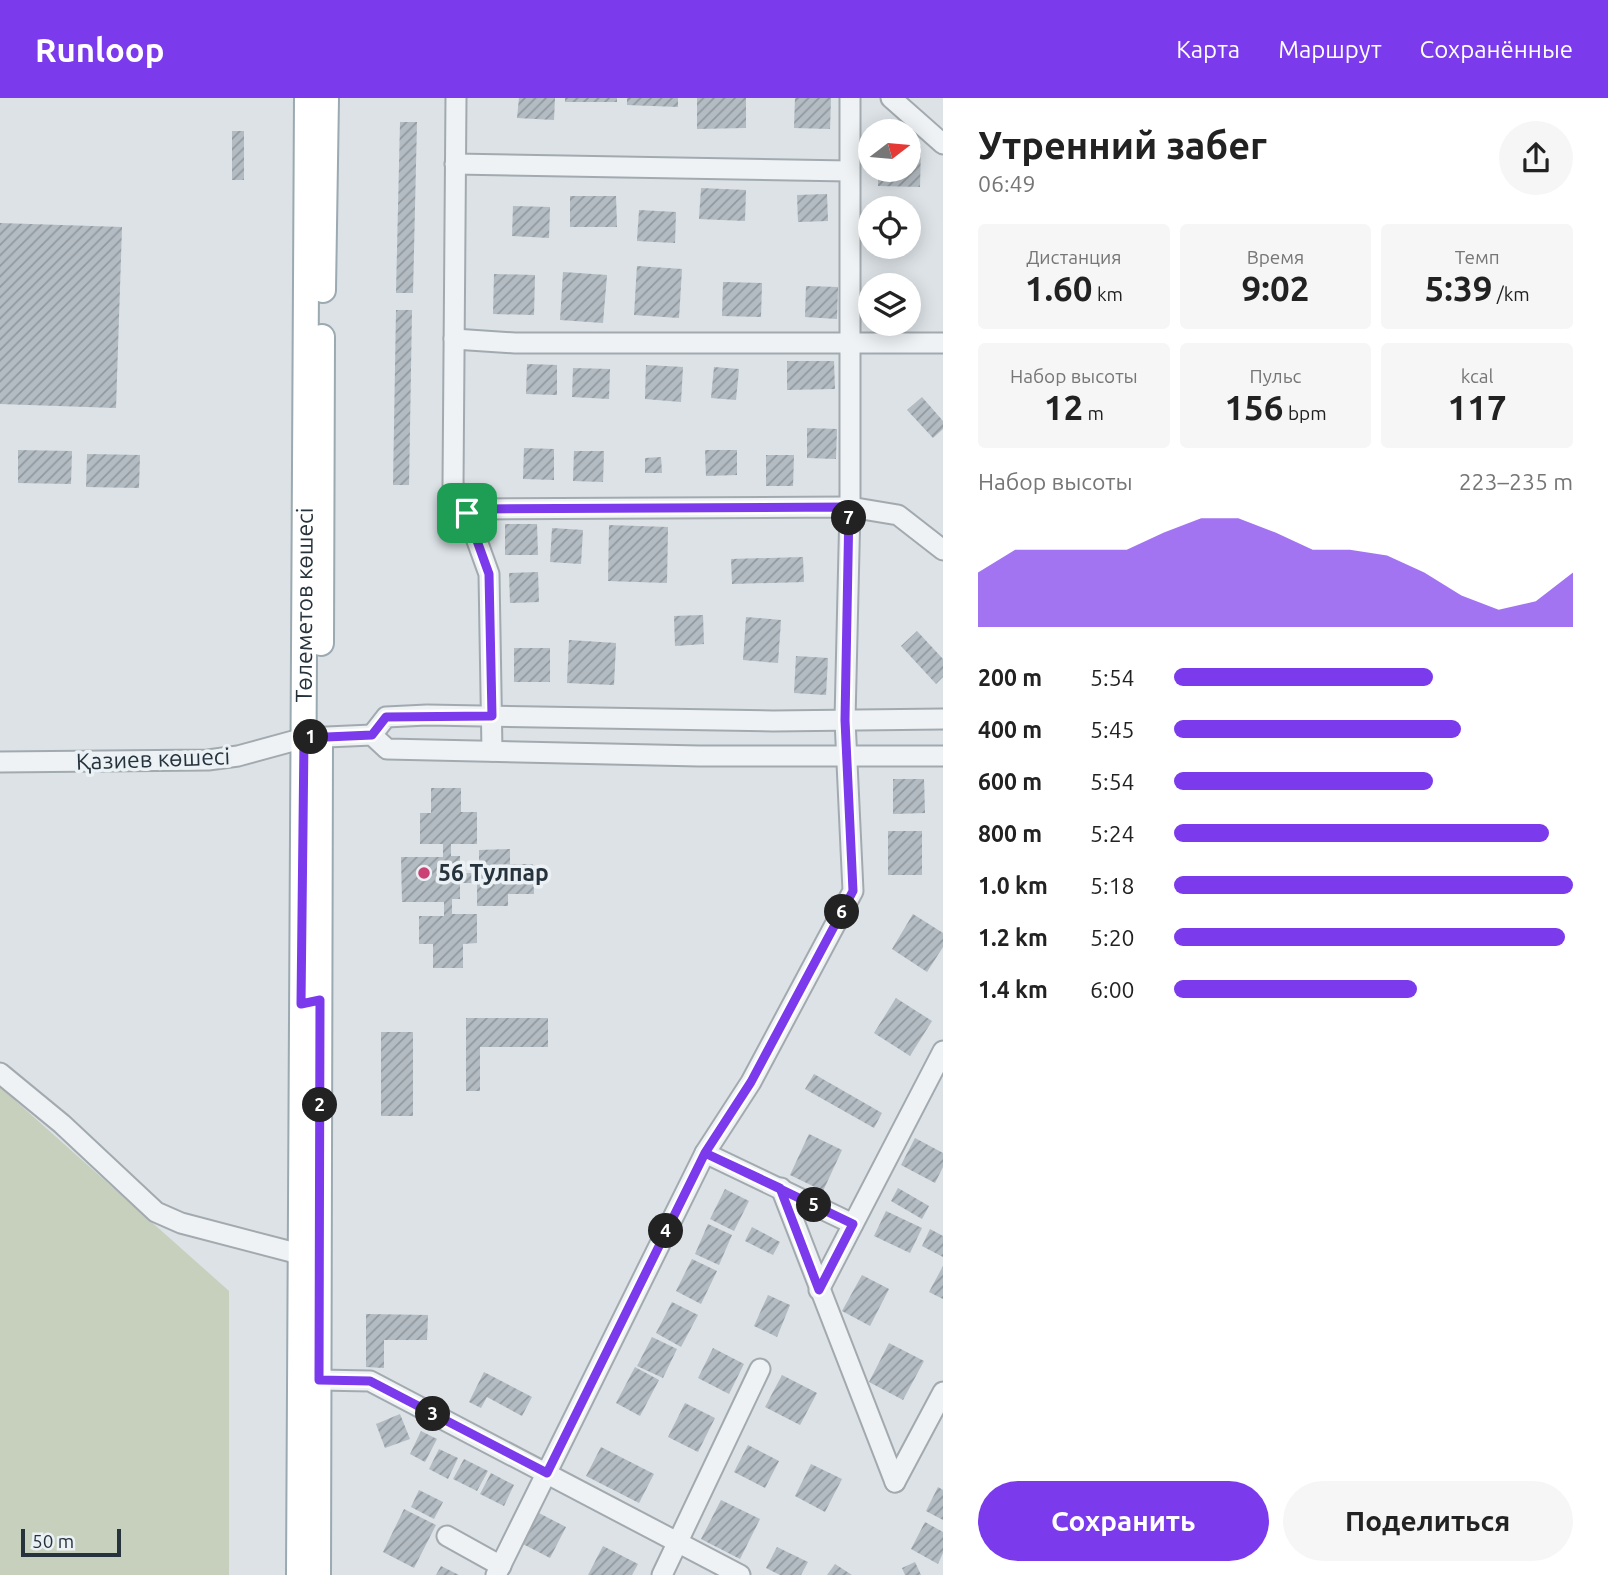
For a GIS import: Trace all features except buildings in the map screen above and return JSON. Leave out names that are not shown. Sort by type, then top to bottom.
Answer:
[{"type":"main road","name":"Төлеметов көшесі","points":[[307,98],[303,429],[312,737]]},
{"type":"main road","name":"Төлеметов көшесі","points":[[318,1575],[319,1380],[310,1002],[312,737],[326,98]]},
{"type":"main road","name":"Төлеметов көшесі","points":[[299,1575],[300,1258],[310,1002]]},
{"type":"street","points":[[456,98],[453,485],[467,513],[489,574],[492,751]]},
{"type":"street","points":[[447,1536],[499,1570],[705,1153],[751,1082],[853,891],[845,720],[849,507],[850,98]]},
{"type":"street","points":[[891,98],[943,144]]},
{"type":"street","points":[[456,164],[849,171]]},
{"type":"street","points":[[454,339],[515,342],[849,341],[943,344]]},
{"type":"street","points":[[467,513],[482,509],[849,507],[898,515],[943,550]]},
{"type":"street","points":[[943,719],[386,717],[372,735],[387,749],[847,757],[943,756]]},
{"type":"street","name":"Қазиев көшесі","points":[[0,762],[208,760],[238,756],[312,737],[372,735]]},
{"type":"street","points":[[819,1290],[943,1051]]},
{"type":"street","points":[[0,1073],[62,1124],[156,1212],[181,1223],[292,1252],[300,1258]]},
{"type":"street","points":[[705,1153],[853,1224]]},
{"type":"street","points":[[780,1188],[895,1482],[943,1392]]},
{"type":"street","points":[[662,1575],[760,1369]]},
{"type":"street","points":[[319,1380],[370,1381],[740,1575]]},
{"type":"green space","points":[[0,1087],[229,1291],[229,1575],[0,1575]]},
{"type":"place","name":"56 Тулпар","points":[[424,873]]},
{"type":"route","points":[[467,513],[482,509],[849,507],[845,720],[853,891],[751,1082],[705,1153],[780,1188],[853,1224],[819,1290],[780,1188],[705,1153],[547,1473],[370,1381],[319,1380],[320,1000],[301,1004],[304,738],[372,735],[386,717],[492,716],[489,574],[467,513]]}]
